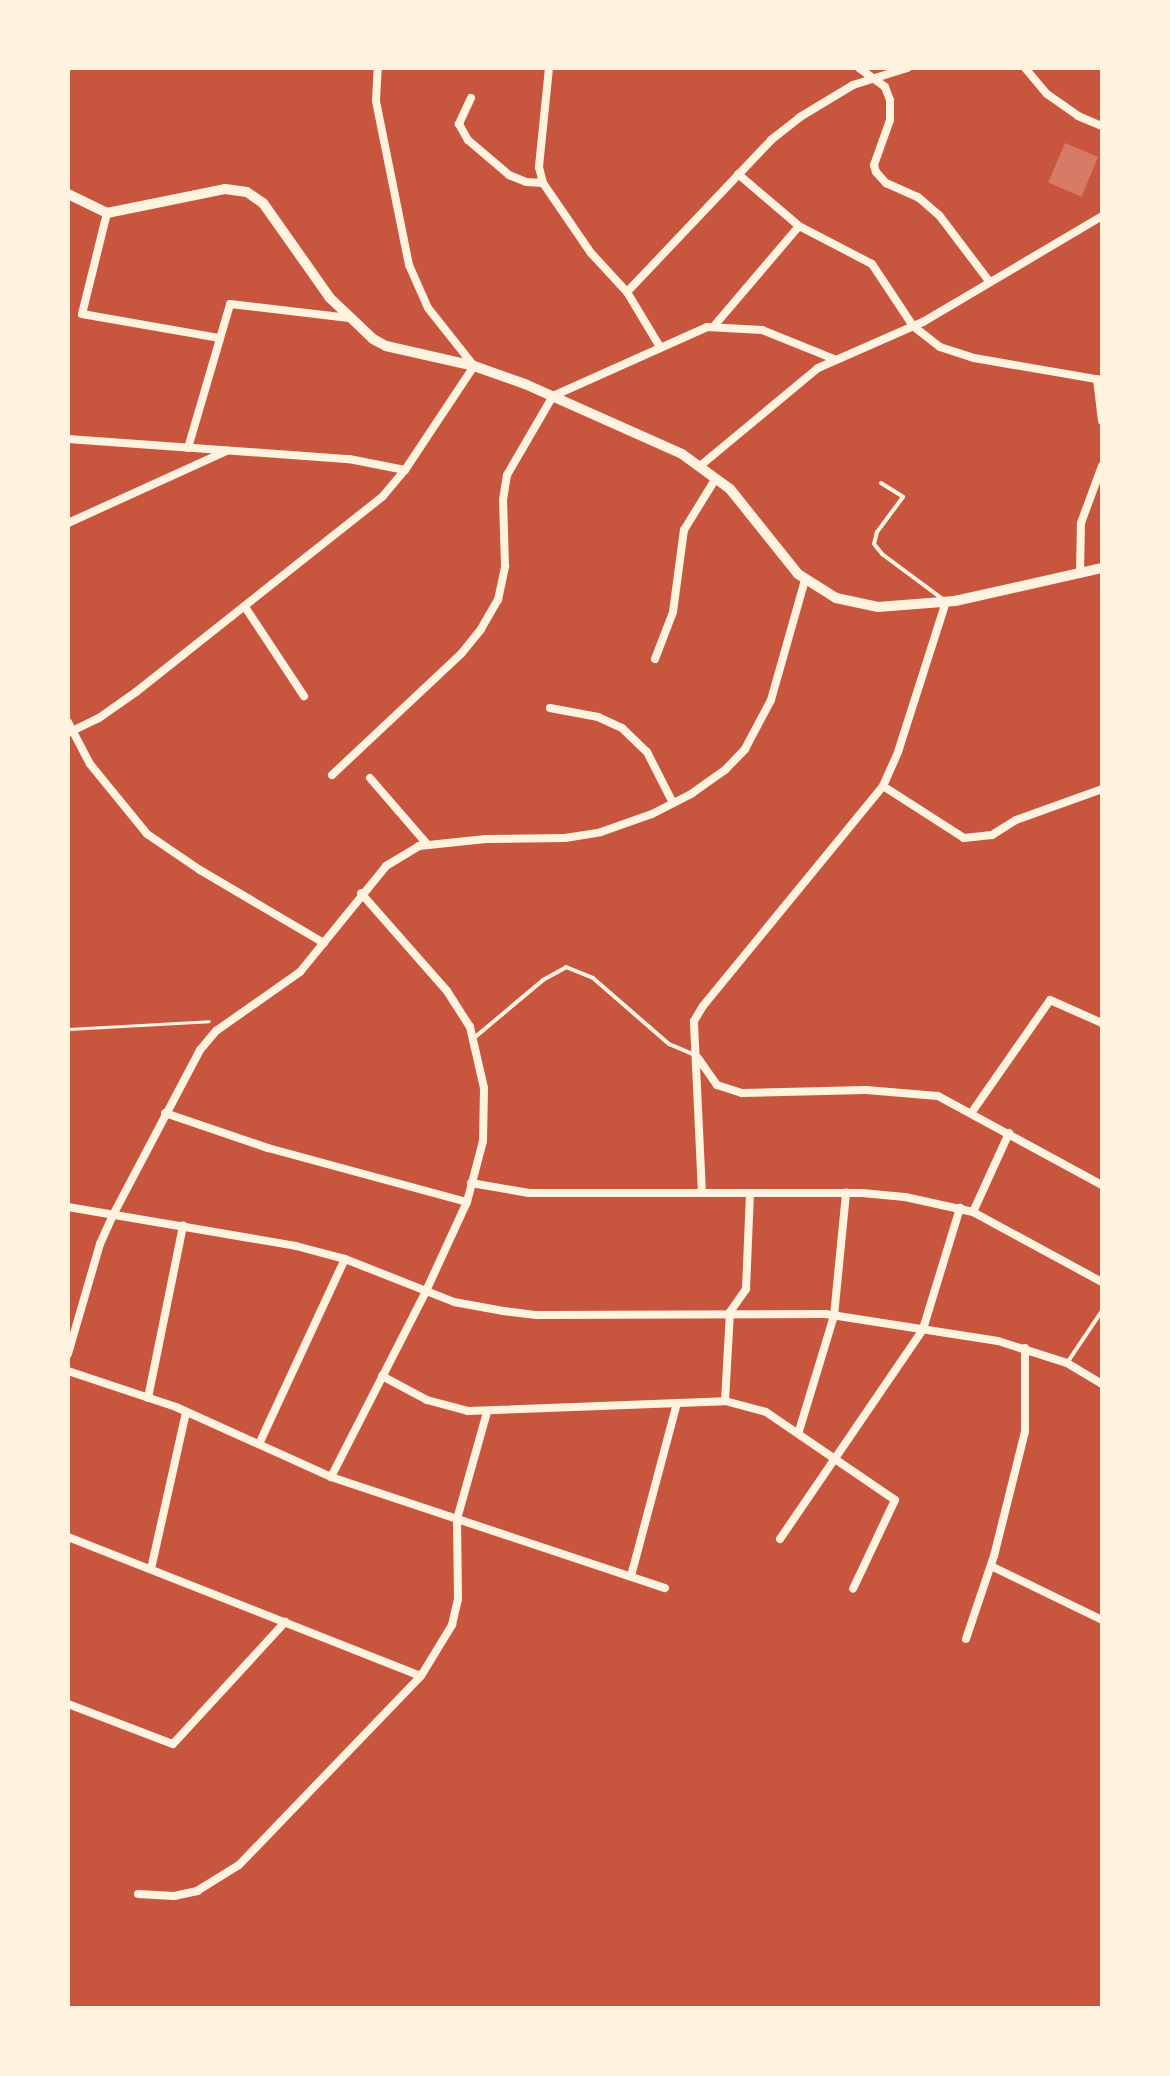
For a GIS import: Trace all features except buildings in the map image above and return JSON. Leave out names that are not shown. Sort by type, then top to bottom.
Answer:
[{"type":"street","points":[[378,68],[376,101],[409,265],[428,308],[474,366]]},
{"type":"street","points":[[549,68],[539,167],[543,183],[591,253],[627,292],[660,347]]},
{"type":"street","points":[[859,68],[885,87],[890,100],[890,120],[874,165],[876,172],[886,183],[918,197],[939,215],[989,281]]},
{"type":"street","points":[[627,292],[738,174],[800,117],[853,85],[907,68]]},
{"type":"street","points":[[1025,68],[1047,94],[1102,126]]},
{"type":"street","points":[[471,98],[459,124],[468,140],[509,175],[526,182],[543,183]]},
{"type":"street","points":[[738,174],[799,226],[872,264],[913,326],[940,347],[974,358],[1100,379],[1102,421]]},
{"type":"street","points":[[68,194],[107,213],[225,189],[247,192],[263,203],[311,276],[349,318],[386,346],[474,366],[553,396],[682,454],[716,478],[744,505],[783,560],[805,580],[827,593],[859,605],[878,607],[946,602],[1002,593],[1102,568]]},
{"type":"street","points":[[107,213],[82,314],[220,338]]},
{"type":"street","points":[[700,466],[798,382],[834,359],[913,326],[1102,216]]},
{"type":"street","points":[[714,326],[799,226]]},
{"type":"street","points":[[188,448],[230,304],[349,318]]},
{"type":"street","points":[[332,775],[461,654],[498,600],[505,566],[503,500],[507,475],[553,396],[714,326],[762,330],[834,359]]},
{"type":"street","points":[[70,732],[136,692],[245,607],[283,573],[355,521],[405,470],[474,366]]},
{"type":"street","points":[[68,439],[349,459],[405,470]]},
{"type":"street","points":[[68,523],[228,451]]},
{"type":"street","points":[[1080,573],[1081,523],[1102,466]]},
{"type":"street","points":[[655,659],[673,612],[684,530],[716,478]]},
{"type":"street","points":[[68,1354],[100,1244],[200,1050],[229,1020],[300,972],[361,893],[386,866],[419,846],[486,839],[565,838],[601,832],[673,803],[725,770],[745,749],[771,700],[805,580]]},
{"type":"street","points":[[702,1193],[694,1021],[883,786],[898,752],[946,602]]},
{"type":"street","points":[[245,607],[304,696]]},
{"type":"street","points":[[550,708],[598,717],[622,728],[647,752],[673,803]]},
{"type":"street","points":[[68,722],[70,732],[90,764],[147,834],[200,870],[324,943]]},
{"type":"street","points":[[370,778],[427,844]]},
{"type":"street","points":[[883,786],[964,838],[992,835],[1027,815],[1102,789]]},
{"type":"street","points":[[331,1477],[426,1291],[467,1202],[483,1141],[480,1064],[473,1038],[447,991],[361,893]]},
{"type":"street","points":[[972,1112],[1050,1000],[1102,1023]]},
{"type":"street","points":[[697,1056],[717,1085],[742,1093],[907,1091],[938,1096],[1102,1185]]},
{"type":"street","points":[[165,1113],[268,1148],[467,1202]]},
{"type":"street","points":[[973,1212],[1009,1133]]},
{"type":"street","points":[[471,1183],[529,1193],[846,1193],[905,1197],[973,1212],[1102,1282]]},
{"type":"street","points":[[725,1401],[730,1312],[746,1289],[750,1193]]},
{"type":"street","points":[[799,1431],[834,1316],[846,1193]]},
{"type":"street","points":[[68,1207],[296,1246],[345,1259],[454,1302],[537,1315],[730,1312],[834,1316],[1025,1348],[1067,1363],[1102,1384]]},
{"type":"street","points":[[780,1539],[923,1329],[960,1208]]},
{"type":"street","points":[[148,1398],[183,1226]]},
{"type":"street","points":[[259,1444],[345,1259]]},
{"type":"street","points":[[966,1639],[991,1566],[1025,1432],[1025,1348]]},
{"type":"street","points":[[68,1371],[186,1412],[331,1477],[665,1588]]},
{"type":"street","points":[[382,1376],[427,1400],[468,1411],[725,1401],[766,1412],[836,1456],[895,1500],[853,1589]]},
{"type":"street","points":[[631,1576],[677,1403]]},
{"type":"street","points":[[151,1569],[186,1412]]},
{"type":"street","points":[[138,1894],[174,1896],[197,1891],[239,1865],[421,1676],[452,1625],[458,1599],[457,1519],[487,1412]]},
{"type":"street","points":[[68,1537],[421,1676]]},
{"type":"street","points":[[991,1566],[1102,1620]]},
{"type":"street","points":[[68,1704],[173,1744],[285,1622]]},
{"type":"lane","points":[[881,483],[903,497],[877,532],[874,544],[882,554],[946,602]]},
{"type":"lane","points":[[473,1038],[543,980],[566,967],[577,968],[593,978],[669,1044],[697,1056]]},
{"type":"lane","points":[[1067,1363],[1102,1311]]},
{"type":"path","points":[[68,1029],[229,1020]]}]
